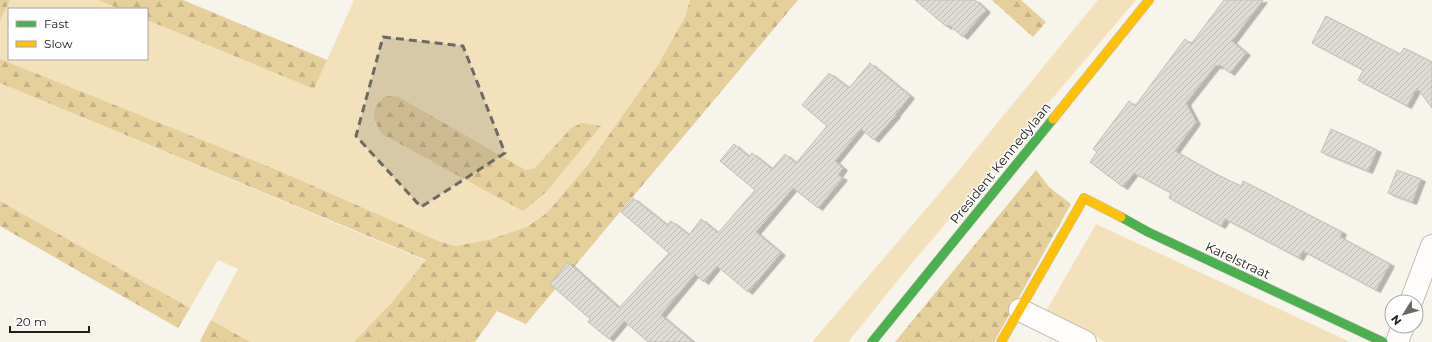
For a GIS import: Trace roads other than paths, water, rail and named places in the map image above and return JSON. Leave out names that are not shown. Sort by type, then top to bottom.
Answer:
[{"type":"street","name":"President Kennedylaan","points":[[872,342],[1149,0]]},
{"type":"street","name":"Karelstraat","points":[[1020,310],[1084,198],[1148,232],[1383,342]]},
{"type":"street","points":[[1414,294],[1432,246]]},
{"type":"street","points":[[1001,342],[1020,310],[1085,342]]}]
